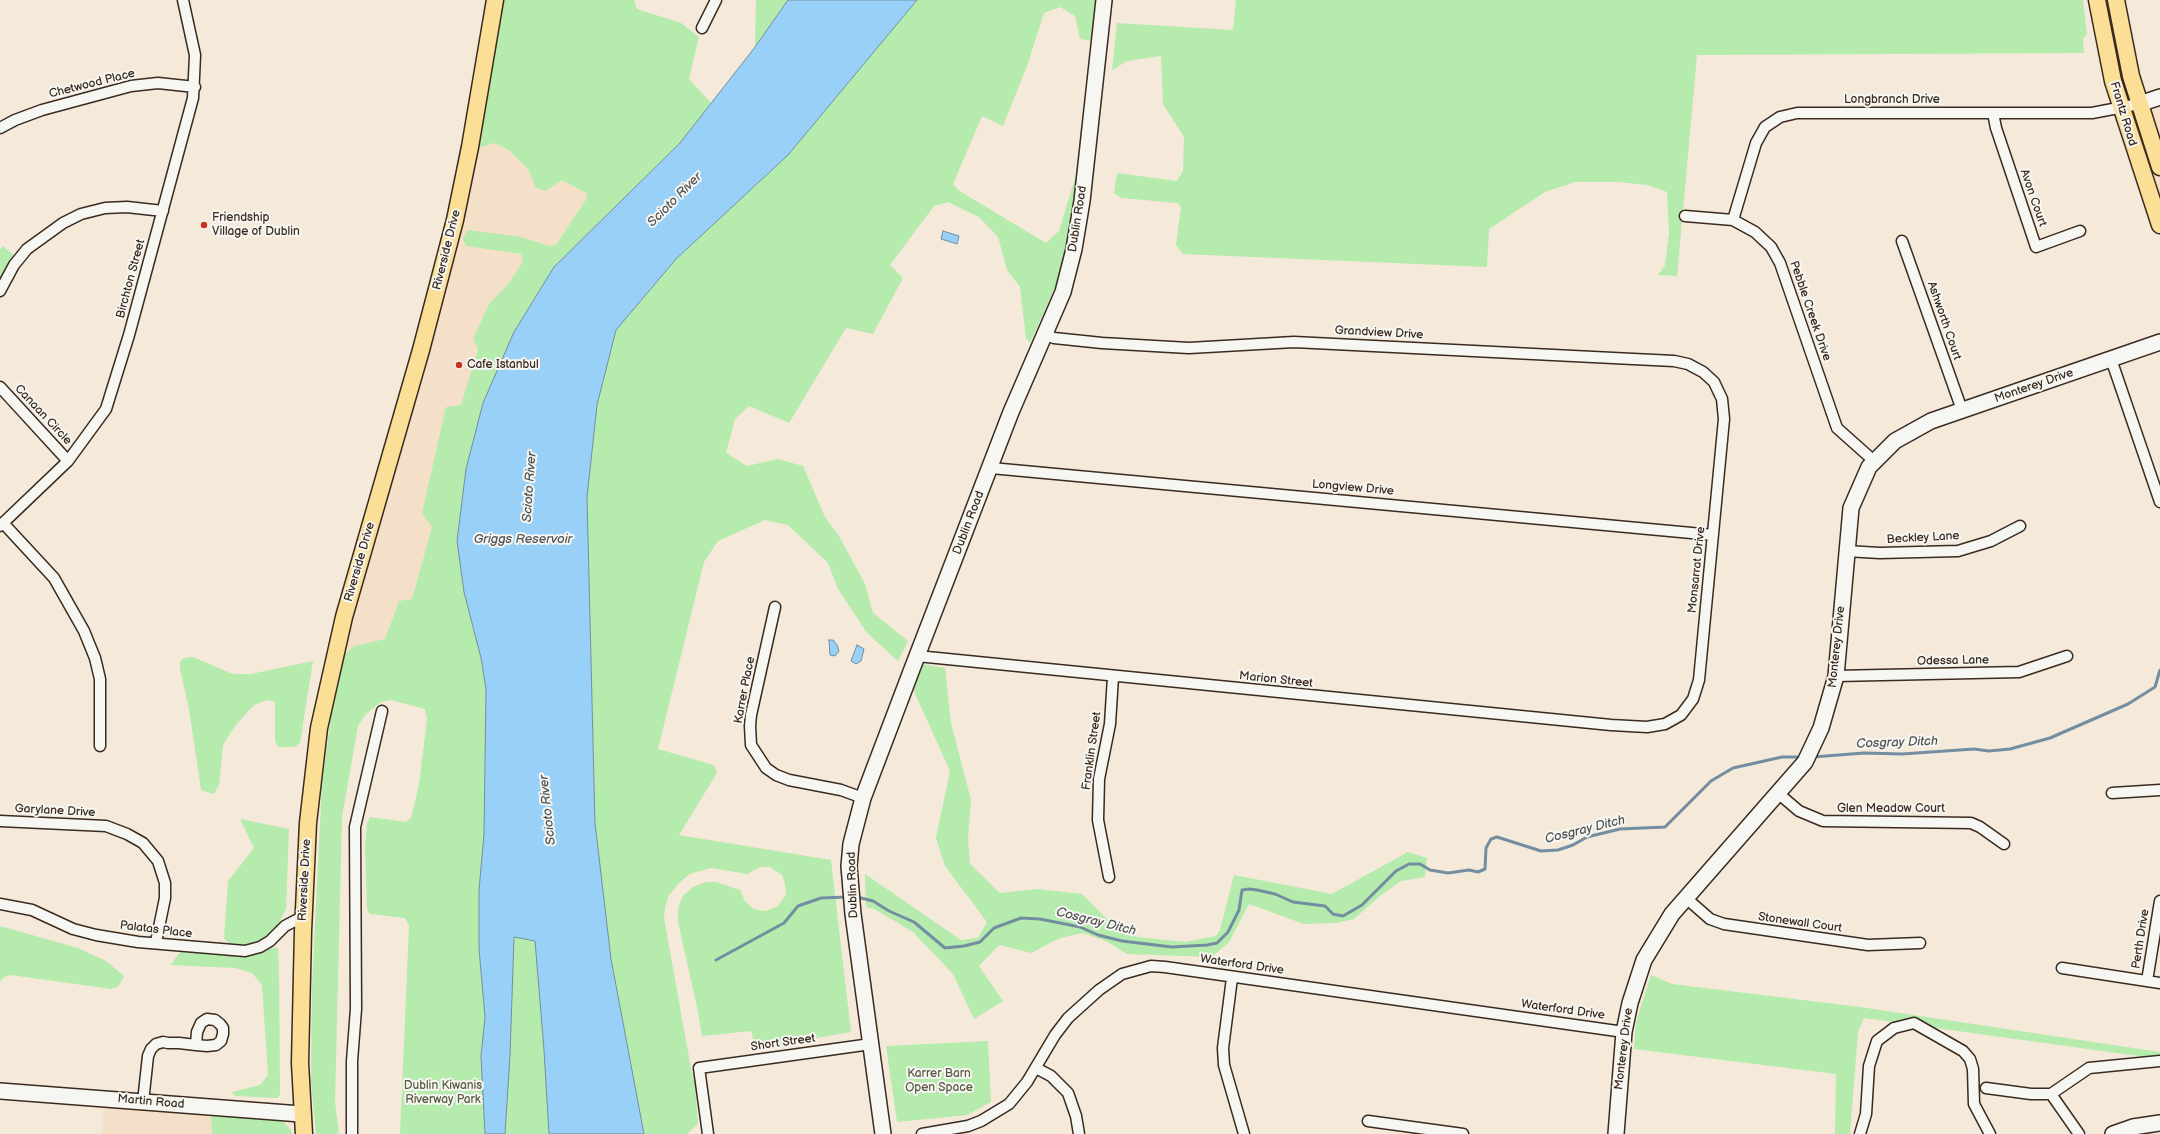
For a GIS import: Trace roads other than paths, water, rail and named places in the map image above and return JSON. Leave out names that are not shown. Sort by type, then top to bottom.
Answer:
[{"type":"main road","name":"Riverside Drive","points":[[304,1134],[300,1063],[304,916],[311,794],[325,698],[344,617],[421,350],[455,220],[470,147],[495,0]]},
{"type":"main road","name":"Frantz Road","points":[[2097,0],[2113,81],[2160,225]]},
{"type":"main road","name":"Frantz Road","points":[[2116,0],[2131,76],[2160,167]]},
{"type":"main road","points":[[2101,21],[2111,43],[2122,80],[2129,95],[2139,104]]},
{"type":"main road","points":[[2121,109],[2160,172]]},
{"type":"street","name":"Birchton Street","points":[[1,525],[68,460],[106,410],[130,335],[191,110],[195,87],[195,55],[183,0]]},
{"type":"street","points":[[702,28],[716,0]]},
{"type":"street","name":"Dublin Road","points":[[884,1134],[852,906],[850,881],[851,844],[863,798],[917,656],[991,468],[1011,412],[1046,335],[1063,292],[1074,248],[1082,201],[1104,0]]},
{"type":"street","name":"Chetwood Place","points":[[0,128],[15,120],[42,110],[131,86],[158,83],[195,87]]},
{"type":"street","points":[[2139,104],[2160,97]]},
{"type":"street","name":"Longbranch Drive","points":[[1733,220],[1756,142],[1765,127],[1780,117],[1797,113],[2092,113],[2121,109],[2139,104]]},
{"type":"street","name":"Avon Court","points":[[1993,113],[1996,128],[2036,247],[2080,231]]},
{"type":"street","points":[[0,291],[14,265],[27,249],[63,223],[81,214],[105,208],[127,207],[163,212]]},
{"type":"street","name":"Pebble Creek Drive","points":[[1684,216],[1733,220],[1755,232],[1771,247],[1780,263],[1837,428],[1874,461]]},
{"type":"street","name":"Ashworth Court","points":[[1902,241],[1962,410]]},
{"type":"street","name":"Grandview Drive","points":[[1046,335],[1054,338],[1102,343],[1189,348],[1294,342],[1674,361],[1694,367],[1708,376]]},
{"type":"street","name":"Monterey Drive","points":[[1616,1134],[1624,1032],[1632,995],[1644,960],[1662,928],[1686,898],[1779,794],[1809,756],[1828,709],[1836,676],[1846,551],[1852,508],[1862,481],[1874,461],[1895,441],[1909,431],[1962,410],[2160,342]]},
{"type":"street","points":[[2111,359],[2160,502]]},
{"type":"street","name":"Monsarrat Drive","points":[[1633,726],[1665,724],[1681,715],[1693,699],[1699,680],[1724,419],[1722,400],[1714,382],[1708,376]]},
{"type":"street","name":"Canaan Circle","points":[[0,387],[68,460]]},
{"type":"street","name":"Longview Drive","points":[[991,468],[1713,535]]},
{"type":"street","points":[[1,525],[54,578],[84,631],[95,658],[100,678],[100,746]]},
{"type":"street","name":"Beckley Lane","points":[[1846,551],[1880,553],[1958,551],[1991,541],[2020,526]]},
{"type":"street","name":"Karrer Place","points":[[775,607],[750,726],[751,745],[766,768],[776,775],[789,780],[841,790],[863,798]]},
{"type":"street","name":"Marion Street","points":[[917,656],[1113,677],[1633,726]]},
{"type":"street","name":"Odessa Lane","points":[[1836,676],[2019,672],[2067,656]]},
{"type":"street","name":"Franklin Street","points":[[1109,877],[1098,820],[1099,779],[1110,724],[1113,677]]},
{"type":"street","points":[[352,1134],[352,1061],[356,1009],[355,827],[382,711]]},
{"type":"street","points":[[2112,793],[2160,790]]},
{"type":"street","name":"Glen Meadow Court","points":[[1779,794],[1799,810],[1824,821],[1971,823],[1980,827],[2004,844]]},
{"type":"street","name":"Garylane Drive","points":[[0,821],[106,826],[127,834],[143,843],[158,861],[166,883],[165,898],[156,942]]},
{"type":"street","name":"Stonewall Court","points":[[1686,898],[1710,919],[1724,924],[1868,945],[1920,943]]},
{"type":"street","name":"Perth Drive","points":[[2147,981],[2160,901]]},
{"type":"street","name":"Palatas Place","points":[[0,904],[32,910],[73,929],[96,935],[245,951],[260,947],[270,941],[285,926],[304,916]]},
{"type":"street","name":"Waterford Drive","points":[[922,1134],[968,1126],[997,1113],[1009,1104],[1020,1092],[1055,1035],[1068,1018],[1099,990],[1122,974],[1151,966],[1624,1032]]},
{"type":"street","points":[[2062,968],[2160,983]]},
{"type":"street","points":[[1232,978],[1223,1048],[1224,1065],[1244,1134]]},
{"type":"street","points":[[1860,1134],[1866,1114],[1869,1066],[1877,1041],[1894,1028],[1914,1023],[1963,1051],[1970,1059],[1973,1069],[1974,1104],[1990,1134]]},
{"type":"street","points":[[143,1102],[150,1049],[156,1044],[163,1042],[196,1045]]},
{"type":"street","name":"Short Street","points":[[708,1134],[699,1068],[871,1044]]},
{"type":"street","points":[[1986,1088],[2031,1094],[2051,1094],[2089,1068],[2160,1061]]},
{"type":"street","points":[[1036,1068],[1051,1076],[1068,1093],[1076,1116],[1079,1134]]},
{"type":"street","name":"Martin Road","points":[[0,1091],[302,1114]]},
{"type":"street","points":[[2051,1094],[2079,1134]]},
{"type":"street","points":[[1368,1121],[1463,1134]]},
{"type":"street","points":[[2113,1134],[2133,1127],[2160,1123]]},
{"type":"water","name":"Griggs Reservoir","points":[[788,0],[917,0],[788,155],[676,259],[616,330],[597,405],[587,497],[595,823],[611,959],[644,1134],[549,1134],[535,941],[514,937],[510,1056],[505,1134],[485,1134],[481,1056],[485,1017],[479,949],[479,890],[484,834],[486,689],[481,658],[464,592],[457,541],[466,469],[483,403],[514,332],[554,267],[680,143],[755,47]]},
{"type":"water","points":[[943,231],[959,236],[957,244],[941,239]]},
{"type":"water","points":[[829,640],[833,640],[837,645],[839,651],[835,656],[830,655]]},
{"type":"water","points":[[857,645],[864,649],[861,661],[856,664],[851,661]]},
{"type":"waterway","name":"Cosgray Ditch","points":[[1813,757],[1864,753],[1902,754],[1974,749],[1989,751],[2010,749],[2050,738],[2128,704],[2155,687],[2160,670]]},
{"type":"waterway","name":"Cosgray Ditch","points":[[857,897],[873,901],[889,911],[914,922],[945,948],[964,946],[980,942],[994,928],[1021,918],[1040,919],[1080,927],[1098,935],[1122,941],[1172,947],[1207,945],[1217,943],[1228,932],[1239,910],[1242,890],[1257,890],[1275,894],[1293,902],[1325,906],[1333,914],[1343,916],[1362,905],[1396,871],[1409,864],[1420,864],[1430,870],[1448,873],[1469,870],[1478,872],[1485,869],[1486,848],[1491,839],[1497,837],[1541,851],[1558,850],[1573,845],[1587,837],[1620,829],[1665,827],[1711,781],[1733,768],[1782,757],[1803,757]]},
{"type":"waterway","name":"Cosgray Ditch","points":[[716,960],[784,923],[798,906],[821,898],[847,897]]},
{"type":"place","name":"Friendship Village of Dublin","points":[[204,225]]},
{"type":"place","name":"Cafe Istanbul","points":[[459,365]]},
{"type":"water label","name":"Scioto River","points":[[675,200]]},
{"type":"water label","name":"Scioto River","points":[[530,487]]},
{"type":"water label","name":"Scioto River","points":[[548,810]]},
{"type":"park label","name":"Karrer Barn Open Space","points":[[939,1081]]},
{"type":"park label","name":"Dublin Kiwanis Riverway Park","points":[[443,1093]]}]
